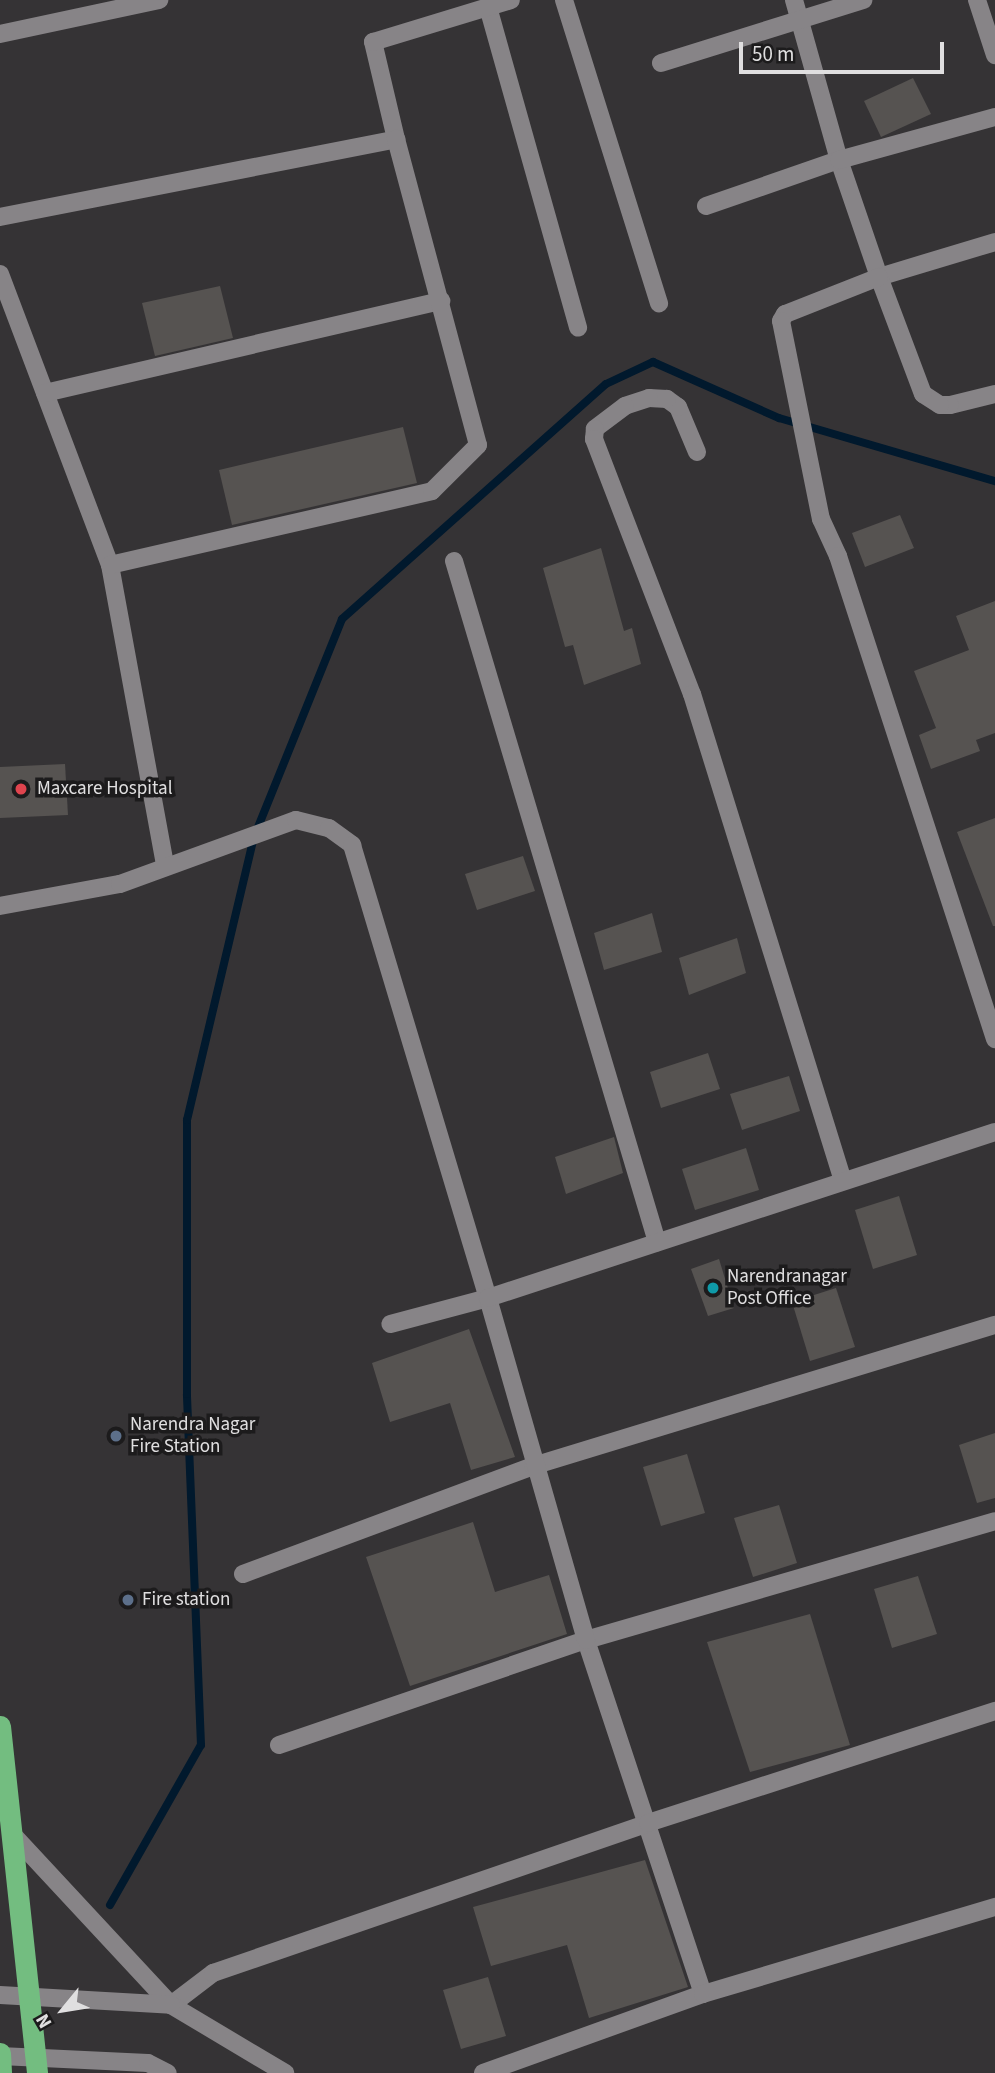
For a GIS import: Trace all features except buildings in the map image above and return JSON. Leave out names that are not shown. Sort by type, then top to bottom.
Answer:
[{"type":"highway","points":[[0,1726],[32,1996],[36,2064]]},
{"type":"highway","points":[[0,2055],[1,2073]]},
{"type":"street","points":[[0,34],[159,0]]},
{"type":"street","points":[[110,565],[432,491],[478,445],[396,139],[373,42],[458,8],[488,7],[511,0]]},
{"type":"street","points":[[565,0],[659,303]]},
{"type":"street","points":[[794,0],[839,160],[923,394],[940,405],[995,394]]},
{"type":"street","points":[[661,63],[863,0]]},
{"type":"street","points":[[977,0],[995,55]]},
{"type":"street","points":[[488,7],[578,328]]},
{"type":"street","points":[[706,206],[839,160],[995,117]]},
{"type":"street","points":[[0,218],[396,139]]},
{"type":"street","points":[[995,242],[879,277],[785,314],[780,321],[821,519],[838,556],[995,1039]]},
{"type":"street","points":[[0,274],[110,565],[165,866]]},
{"type":"street","points":[[45,393],[441,301]]},
{"type":"street","points":[[697,452],[678,407],[667,399],[649,398],[625,406],[595,429],[594,439],[692,694],[843,1181]]},
{"type":"street","points":[[454,561],[657,1242]]},
{"type":"street","points":[[0,906],[120,884],[232,840],[296,820],[329,828],[352,845],[488,1298],[533,1466],[586,1640],[703,1994]]},
{"type":"street","points":[[390,1324],[488,1298],[995,1132]]},
{"type":"street","points":[[243,1574],[533,1466],[995,1325]]},
{"type":"street","points":[[279,1745],[586,1640],[995,1521]]},
{"type":"street","points":[[0,1995],[171,2005],[213,1973],[648,1823],[995,1711]]},
{"type":"street","points":[[13,1835],[171,2005],[285,2073]]},
{"type":"street","points":[[483,2073],[703,1994],[995,1907]]},
{"type":"street","points":[[0,2055],[36,2064],[148,2063],[168,2073]]},
{"type":"waterway","points":[[110,1905],[201,1745],[187,1394],[187,1120],[254,837],[342,619],[606,384],[653,362],[779,418],[995,481]]},
{"type":"place","name":"Maxcare Hospital","points":[[21,789]]},
{"type":"place","name":"Narendranagar Post Office","points":[[713,1288]]},
{"type":"place","name":"Narendra Nagar Fire Station","points":[[116,1436]]},
{"type":"place","name":"Fire station","points":[[128,1600]]}]
